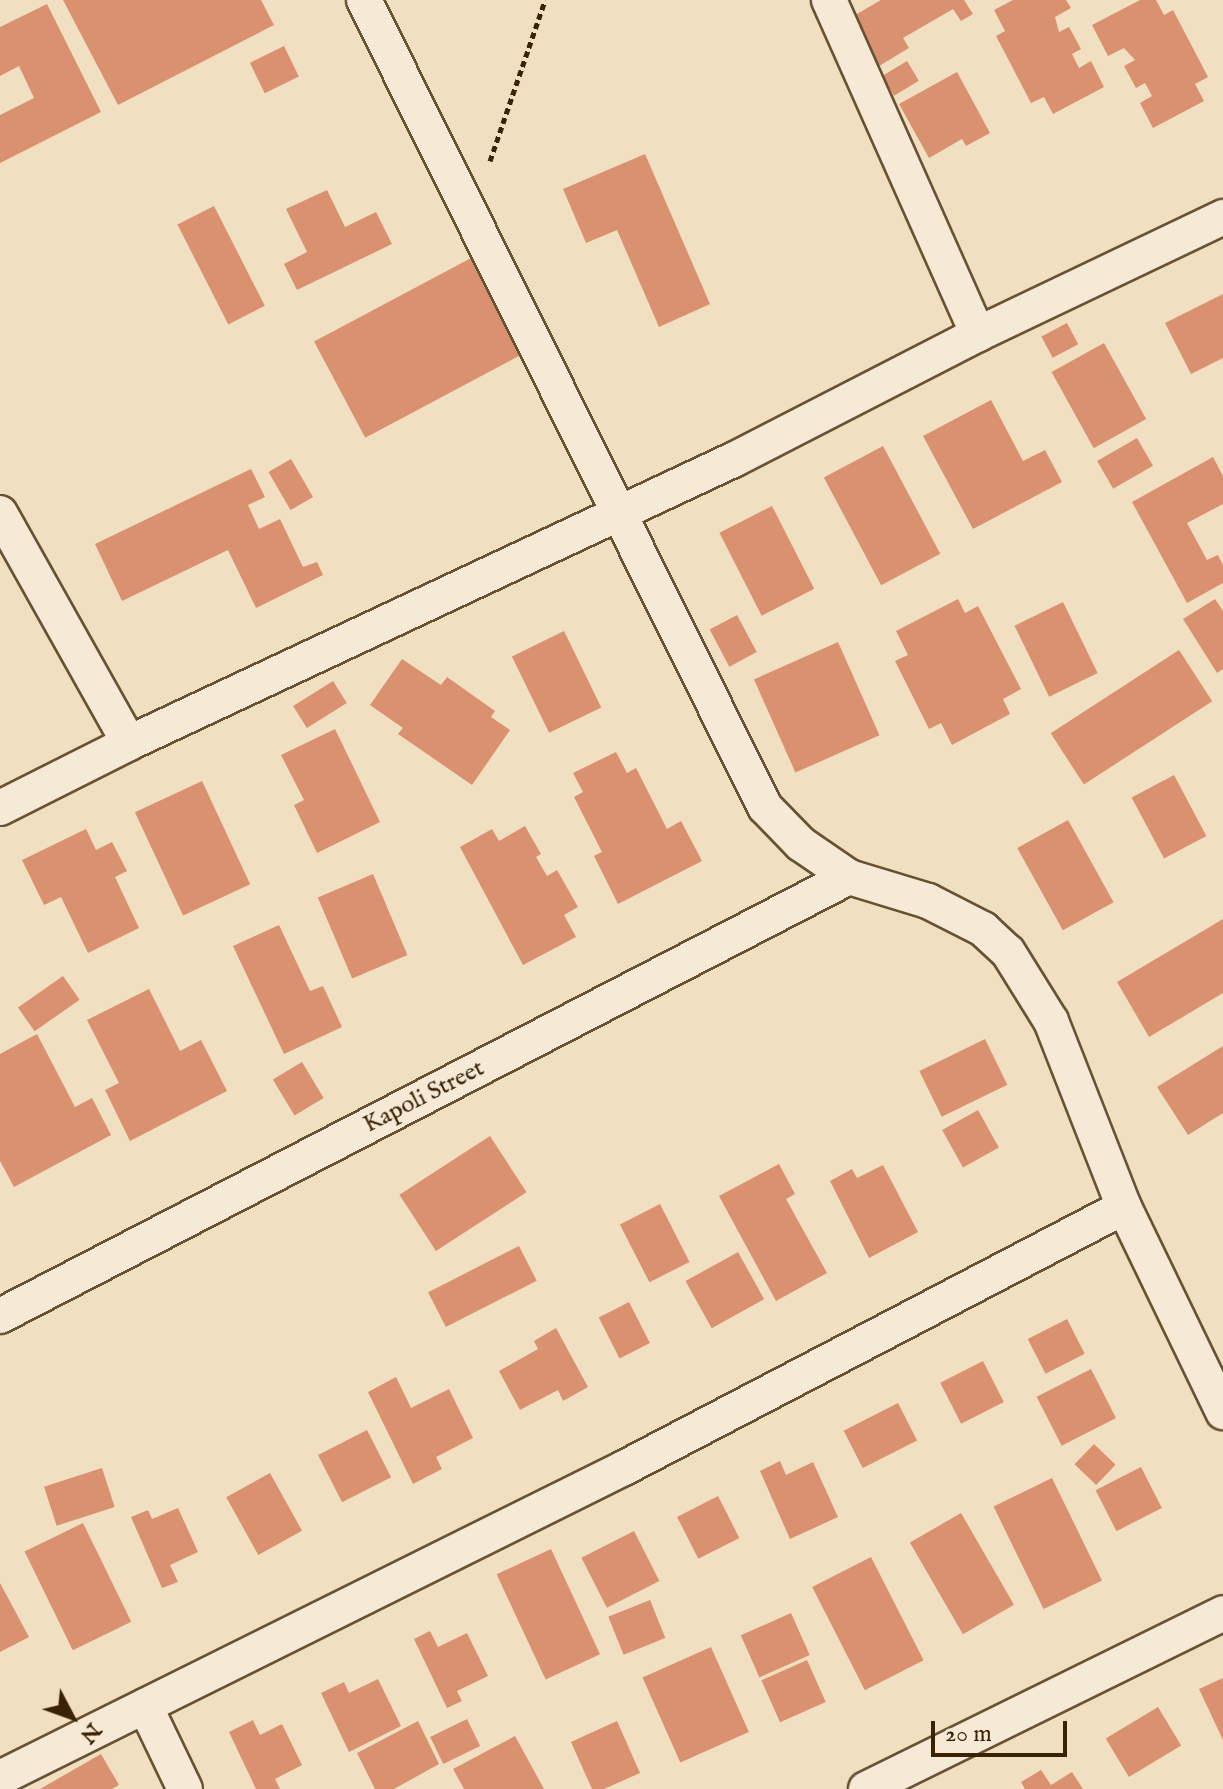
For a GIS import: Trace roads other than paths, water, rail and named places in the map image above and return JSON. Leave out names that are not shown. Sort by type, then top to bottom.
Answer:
[{"type":"street","points":[[364,0],[765,807],[801,844],[849,877],[928,901],[983,929],[1008,952],[1051,1021],[1124,1207],[1223,1412]]},
{"type":"street","points":[[829,0],[978,334]]},
{"type":"street","points":[[0,808],[129,743],[733,460],[978,334],[1223,217]]},
{"type":"street","points":[[0,513],[129,743]]},
{"type":"street","name":"Kapoli Street","points":[[0,1316],[849,877]]},
{"type":"street","points":[[0,1778],[624,1468],[1124,1207]]},
{"type":"street","points":[[866,1789],[1223,1613]]},
{"type":"street","points":[[145,1706],[185,1789]]}]
